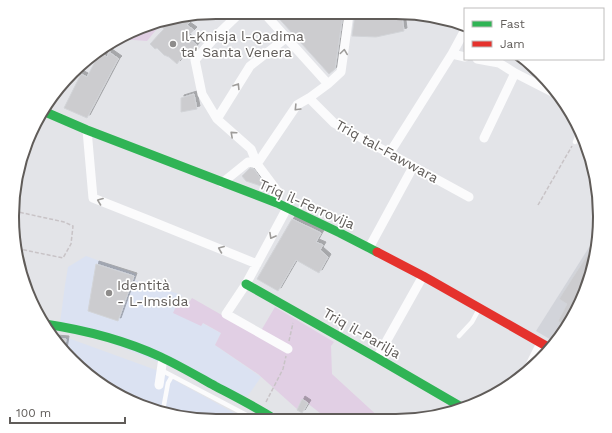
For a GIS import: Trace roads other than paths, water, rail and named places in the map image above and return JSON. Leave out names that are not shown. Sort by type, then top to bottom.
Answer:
[{"type":"main road","name":"Triq il-Ferrovija","points":[[48,113],[87,130],[288,208],[423,276],[545,345]]},
{"type":"main road","name":"Triq il-Parilja","points":[[246,284],[457,405]]},
{"type":"main road","points":[[51,325],[71,328],[103,337],[133,346],[163,358],[267,414]]},
{"type":"street","points":[[234,19],[195,60],[202,94],[217,119],[251,149],[257,164],[278,192],[277,204]]},
{"type":"street","points":[[269,19],[328,84]]},
{"type":"street","points":[[257,164],[297,105],[328,84],[341,72],[348,19]]},
{"type":"street","points":[[389,154],[452,54],[464,32]]},
{"type":"street","points":[[217,119],[250,66],[286,38]]},
{"type":"street","points":[[452,54],[464,56]]},
{"type":"street","points":[[482,60],[499,63],[547,89]]},
{"type":"street","points":[[484,138],[515,73]]},
{"type":"street","name":"Triq tal-Fawwara","points":[[309,98],[334,123],[469,197]]},
{"type":"street","points":[[87,130],[93,198],[151,220],[257,264]]},
{"type":"street","points":[[222,183],[248,162],[257,164]]},
{"type":"street","points":[[370,248],[413,167]]},
{"type":"street","points":[[288,208],[246,284],[226,314],[288,349]]},
{"type":"street","points":[[377,358],[423,276]]},
{"type":"street","points":[[159,386],[163,358]]},
{"type":"lane","points":[[575,142],[577,138]]},
{"type":"lane","points":[[459,336],[472,322],[480,308]]},
{"type":"lane","points":[[161,370],[242,413]]},
{"type":"lane","points":[[164,407],[168,383],[172,376]]},
{"type":"lane","points":[[259,414],[261,410]]},
{"type":"place","name":"Il-Knisja l-Qadima ta' Santa Venera","points":[[173,44]]},
{"type":"place","name":"Identità - L-Imsida","points":[[109,293]]}]
